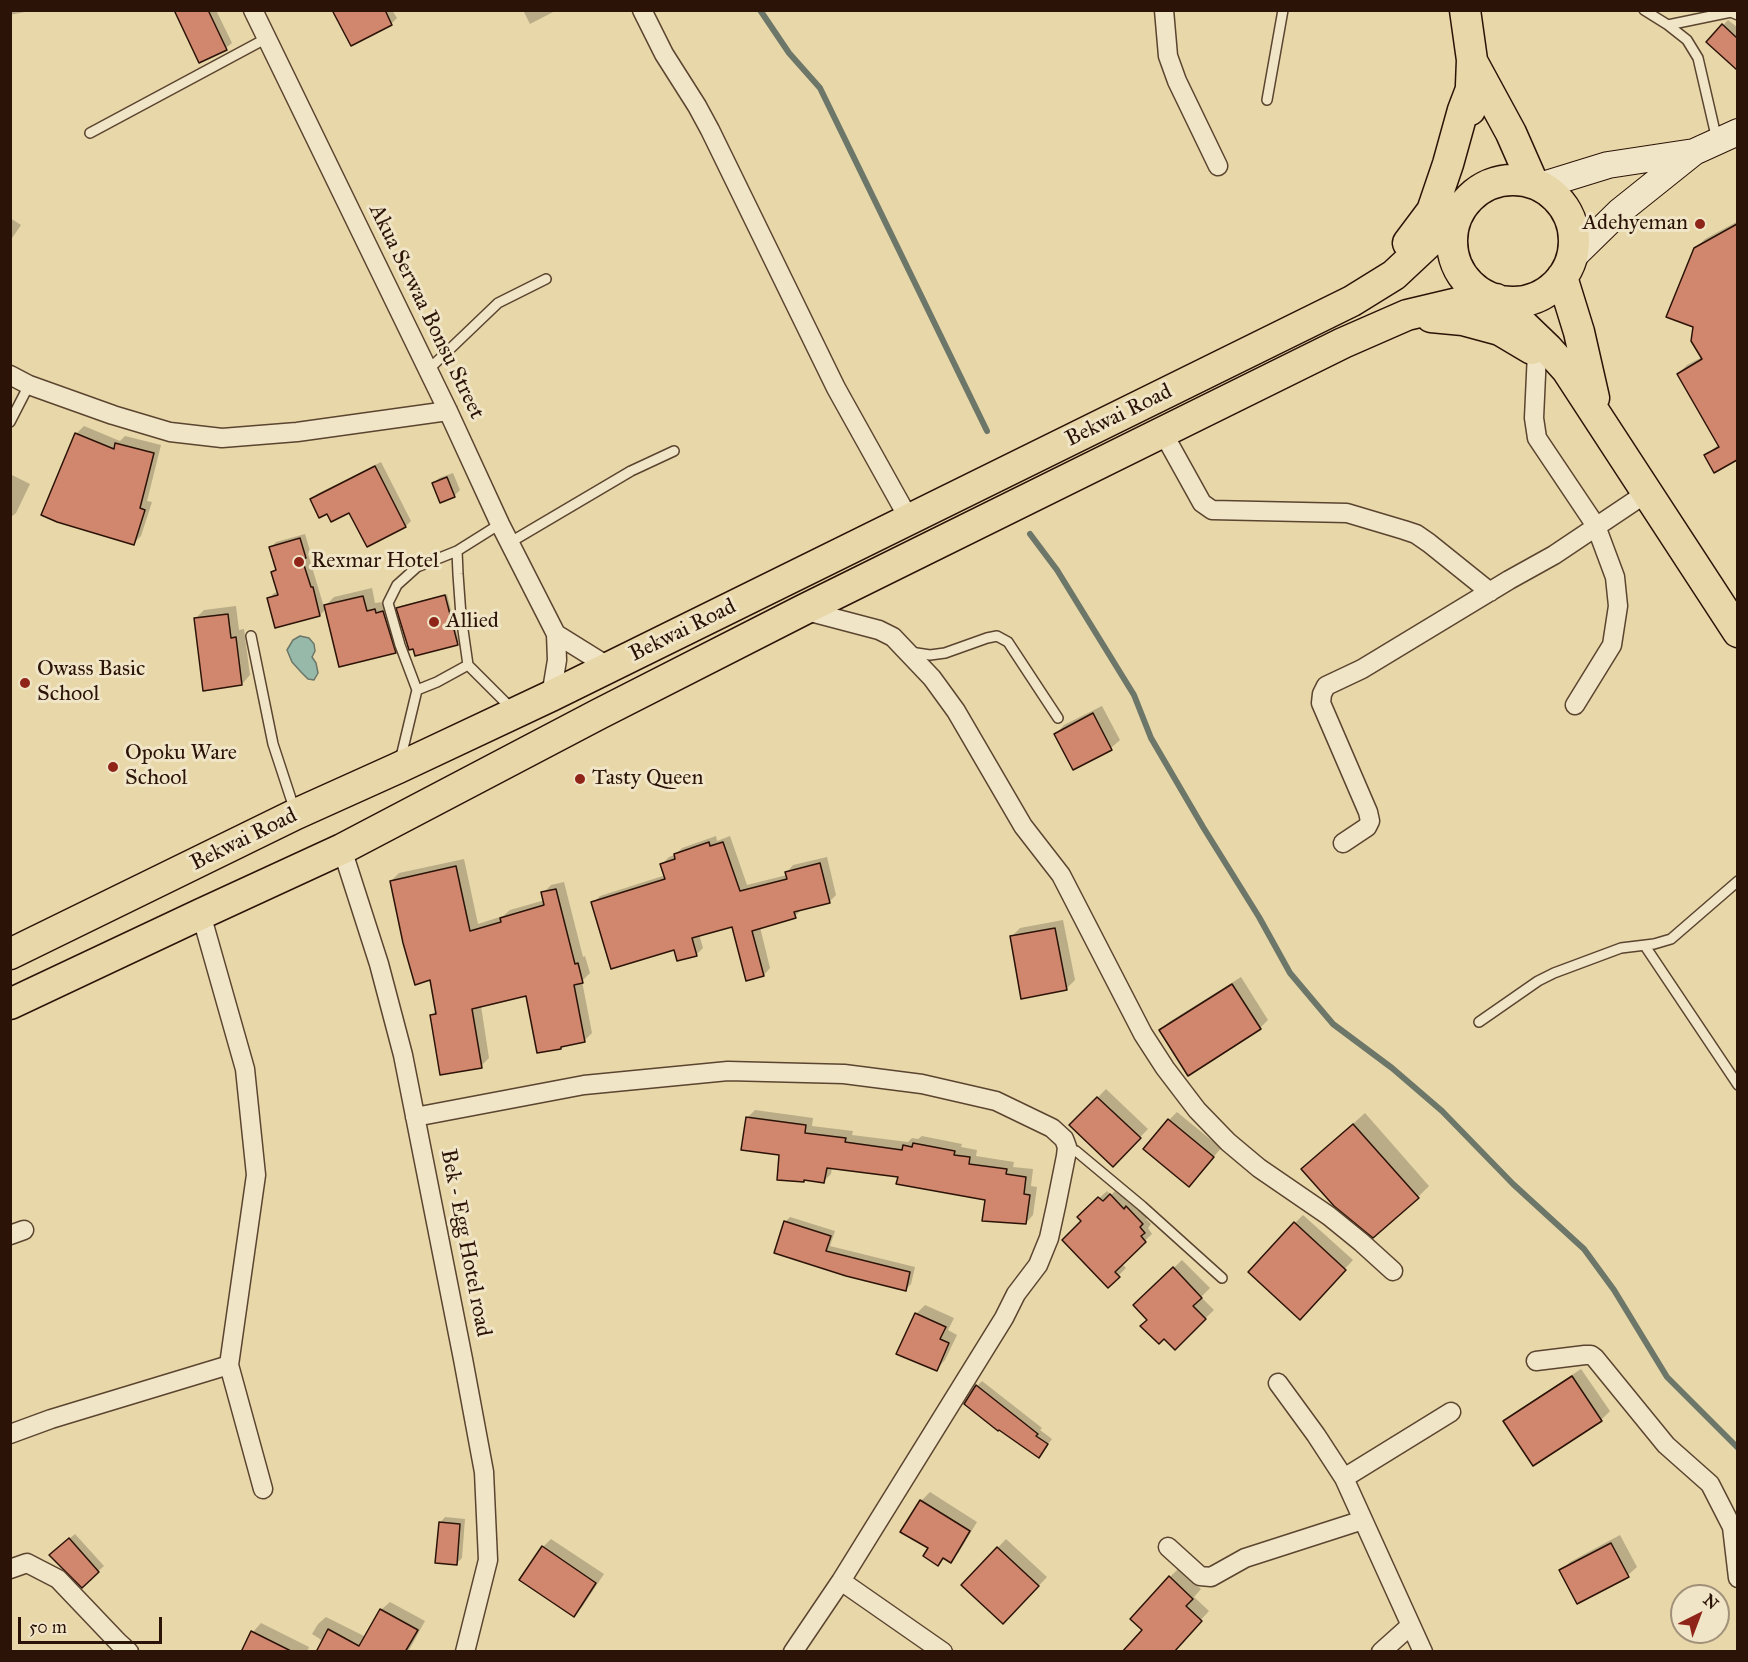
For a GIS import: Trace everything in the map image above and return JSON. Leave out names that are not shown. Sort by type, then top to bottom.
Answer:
[{"type":"highway","points":[[1465,10],[1471,75],[1470,132],[1458,214],[1452,235],[1453,253],[1460,271],[1471,285],[1491,297],[1560,361],[1593,407],[1737,632]]},
{"type":"highway","points":[[1471,75],[1511,133],[1536,184]]},
{"type":"highway","points":[[1352,302],[1414,236],[1432,211],[1463,110],[1471,75]]},
{"type":"highway","points":[[1352,302],[1394,275],[1458,214],[1472,195],[1491,184],[1512,180],[1536,184],[1554,196],[1565,209],[1572,225],[1574,242],[1567,268],[1544,294],[1520,302],[1491,297]]},
{"type":"highway","points":[[1567,268],[1593,407]]},
{"type":"highway","name":"Bekwai Road","points":[[10,1004],[342,849],[803,610],[1342,343],[1407,315],[1491,297]]},
{"type":"highway","name":"Bekwai Road","points":[[10,954],[296,814],[551,696],[1352,302]]},
{"type":"highway","points":[[1407,315],[1463,320],[1500,330],[1537,353],[1593,407]]},
{"type":"highway","points":[[132,895],[153,937]]},
{"type":"main road","points":[[1567,268],[1619,212],[1694,152],[1727,137]]},
{"type":"main road","points":[[1536,184],[1608,165],[1694,152]]},
{"type":"street","name":"Akua Serwaa Bonsu Street","points":[[253,10],[448,411],[509,543],[556,634]]},
{"type":"street","points":[[642,10],[664,54],[697,106],[836,388],[909,519]]},
{"type":"street","points":[[1164,10],[1168,56],[1177,81],[1218,166]]},
{"type":"street","points":[[1537,353],[1534,418],[1537,438],[1596,526],[1615,577],[1618,606],[1612,645],[1575,705]]},
{"type":"street","points":[[10,375],[29,385],[113,415],[170,432],[222,438],[297,432],[448,411]]},
{"type":"street","points":[[1162,431],[1202,503],[1212,510],[1347,513],[1416,534],[1490,592]]},
{"type":"street","points":[[1343,843],[1366,827],[1370,821],[1321,703],[1326,686],[1362,669],[1554,555],[1647,492]]},
{"type":"street","points":[[803,610],[879,630],[893,637],[932,678],[956,711],[1023,826],[1061,875],[1143,1034],[1197,1110],[1228,1142],[1259,1168],[1329,1216],[1393,1271]]},
{"type":"street","points":[[556,634],[609,667]]},
{"type":"street","points":[[551,696],[557,660],[556,634]]},
{"type":"street","name":"Bek - Egg Hotel road","points":[[342,849],[379,964],[403,1055],[484,1473],[488,1560],[465,1652]]},
{"type":"street","points":[[201,914],[245,1069],[256,1175],[229,1365],[264,1489]]},
{"type":"street","points":[[415,1117],[584,1085],[728,1071],[844,1074],[922,1084],[996,1101],[1052,1128],[1064,1139],[1067,1147],[1049,1238],[1038,1265],[1016,1294],[1004,1318],[841,1581],[793,1652]]},
{"type":"street","points":[[1536,1361],[1585,1354],[1595,1358],[1666,1445],[1705,1477],[1710,1484],[1731,1527],[1737,1578]]},
{"type":"street","points":[[10,1434],[51,1419],[229,1365]]},
{"type":"street","points":[[1278,1383],[1344,1478],[1423,1652]]},
{"type":"street","points":[[1344,1478],[1451,1412]]},
{"type":"street","points":[[1168,1547],[1200,1576],[1211,1576],[1245,1558],[1363,1520]]},
{"type":"street","points":[[10,1569],[27,1563],[58,1579],[129,1652]]},
{"type":"street","points":[[841,1581],[944,1652]]},
{"type":"street","points":[[1381,1652],[1410,1626]]},
{"type":"lane","points":[[1268,100],[1283,10]]},
{"type":"lane","points":[[1644,10],[1687,40],[1698,58],[1727,137]]},
{"type":"lane","points":[[1668,25],[1731,12],[1737,15]]},
{"type":"lane","points":[[90,133],[267,38]]},
{"type":"lane","points":[[428,370],[498,303],[546,279]]},
{"type":"lane","points":[[10,422],[29,385]]},
{"type":"lane","points":[[509,543],[631,471],[674,451]]},
{"type":"lane","points":[[398,768],[417,690],[400,645],[388,603],[397,585],[417,567],[457,551],[500,524]]},
{"type":"lane","points":[[457,551],[461,616],[468,665],[515,712]]},
{"type":"lane","points":[[251,636],[273,744],[296,814]]},
{"type":"lane","points":[[908,652],[930,655],[945,653],[997,636],[1008,642],[1058,718]]},
{"type":"lane","points":[[417,690],[468,665]]},
{"type":"lane","points":[[1479,1022],[1538,981],[1554,973],[1621,948],[1645,946],[1671,939],[1737,881]]},
{"type":"lane","points":[[1645,946],[1737,1085]]},
{"type":"lane","points":[[1067,1147],[1076,1151],[1125,1192],[1222,1278]]},
{"type":"shaded area","points":[[300,636],[309,638],[314,644],[315,651],[312,657],[318,673],[314,680],[308,679],[292,662],[287,650],[293,640]]},
{"type":"building","points":[[174,10],[208,10],[227,50],[199,63]]},
{"type":"building","points":[[332,10],[385,10],[392,25],[351,46]]},
{"type":"building","points":[[1722,24],[1737,38],[1737,70],[1706,42]]},
{"type":"building","points":[[1737,224],[1737,460],[1714,473],[1704,455],[1719,447],[1677,374],[1702,359],[1691,341],[1693,327],[1666,317],[1694,248]]},
{"type":"building","points":[[75,433],[114,449],[115,443],[154,453],[140,508],[145,510],[134,545],[41,515]]},
{"type":"building","points":[[375,466],[406,527],[367,547],[349,513],[331,522],[327,514],[319,518],[310,499]]},
{"type":"building","points":[[447,477],[455,497],[440,503],[432,483]]},
{"type":"building","points":[[300,538],[306,558],[302,559],[311,587],[313,587],[320,616],[275,628],[267,598],[278,595],[271,572],[276,570],[269,547]]},
{"type":"building","points":[[445,595],[458,645],[415,656],[413,649],[409,650],[396,608]]},
{"type":"building","points":[[363,596],[367,611],[375,609],[376,613],[383,611],[396,653],[339,667],[324,605]]},
{"type":"building","points":[[228,614],[231,638],[236,637],[242,685],[203,691],[194,618]]},
{"type":"building","points":[[1093,713],[1112,750],[1073,770],[1054,734]]},
{"type":"building","points":[[709,842],[710,846],[723,842],[740,891],[787,879],[785,872],[820,863],[830,903],[794,912],[796,918],[752,931],[764,976],[746,981],[732,927],[692,938],[697,956],[677,961],[674,950],[611,969],[591,902],[665,879],[660,864],[675,859],[674,854]]},
{"type":"building","points":[[456,866],[470,931],[501,922],[500,918],[544,905],[541,892],[556,889],[575,964],[578,963],[583,983],[574,985],[585,1042],[537,1053],[526,996],[472,1009],[482,1068],[440,1075],[430,1015],[436,1014],[430,980],[415,985],[403,943],[390,881]]},
{"type":"building","points":[[1055,928],[1067,990],[1021,999],[1010,936]]},
{"type":"building","points":[[1232,984],[1261,1029],[1188,1076],[1159,1030]]},
{"type":"building","points":[[1097,1097],[1141,1138],[1113,1167],[1069,1125]]},
{"type":"building","points":[[746,1117],[806,1125],[805,1133],[846,1138],[845,1142],[902,1150],[903,1145],[912,1147],[913,1143],[955,1151],[954,1155],[970,1157],[969,1164],[1007,1169],[1006,1174],[1026,1177],[1024,1194],[1030,1195],[1026,1224],[982,1221],[985,1200],[896,1184],[898,1177],[827,1168],[824,1183],[777,1180],[779,1155],[741,1150]]},
{"type":"building","points":[[1168,1119],[1214,1157],[1189,1187],[1143,1149]]},
{"type":"building","points":[[1353,1124],[1419,1198],[1373,1238],[1334,1206],[1301,1169]]},
{"type":"building","points":[[1110,1194],[1124,1209],[1126,1206],[1143,1224],[1140,1227],[1145,1233],[1141,1236],[1146,1242],[1115,1272],[1120,1277],[1108,1288],[1062,1240],[1081,1221],[1077,1217],[1098,1197],[1103,1201]]},
{"type":"building","points":[[784,1221],[831,1236],[826,1251],[910,1272],[906,1291],[846,1276],[774,1253]]},
{"type":"building","points":[[1294,1222],[1346,1270],[1300,1320],[1248,1272]]},
{"type":"building","points":[[1173,1267],[1202,1298],[1193,1306],[1206,1319],[1175,1350],[1164,1339],[1159,1344],[1140,1326],[1147,1320],[1133,1305]]},
{"type":"building","points":[[915,1313],[946,1327],[940,1339],[949,1343],[937,1371],[896,1354]]},
{"type":"building","points":[[1572,1376],[1602,1421],[1533,1466],[1503,1421]]},
{"type":"building","points":[[976,1385],[1048,1444],[1039,1458],[998,1431],[964,1404]]},
{"type":"building","points":[[920,1500],[970,1531],[951,1563],[943,1558],[938,1566],[923,1556],[928,1548],[900,1532]]},
{"type":"building","points":[[439,1522],[460,1524],[457,1565],[435,1563]]},
{"type":"building","points":[[69,1538],[99,1572],[82,1588],[49,1555]]},
{"type":"building","points":[[1611,1543],[1629,1577],[1577,1604],[1559,1570]]},
{"type":"building","points":[[542,1546],[596,1583],[574,1617],[519,1580]]},
{"type":"building","points":[[997,1547],[1039,1586],[1003,1624],[961,1585]]},
{"type":"building","points":[[1169,1576],[1193,1599],[1186,1606],[1202,1621],[1174,1652],[1122,1652],[1142,1630],[1130,1619]]},
{"type":"building","points":[[380,1609],[418,1630],[405,1652],[316,1652],[328,1629],[359,1646]]},
{"type":"building","points":[[251,1631],[293,1652],[241,1652]]},
{"type":"waterway","points":[[760,10],[789,53],[820,88],[987,431]]},
{"type":"waterway","points":[[1030,534],[1057,570],[1134,695],[1151,738],[1259,917],[1290,973],[1333,1024],[1392,1068],[1442,1111],[1513,1184],[1584,1249],[1614,1290],[1667,1377],[1738,1448]]},
{"type":"place","name":"Adehyeman","points":[[1700,224]]},
{"type":"place","name":"Rexmar Hotel","points":[[299,562]]},
{"type":"place","name":"Allied","points":[[434,622]]},
{"type":"place","name":"Owass Basic School","points":[[25,683]]},
{"type":"place","name":"Opoku Ware School","points":[[113,767]]},
{"type":"place","name":"Tasty Queen","points":[[580,779]]}]
